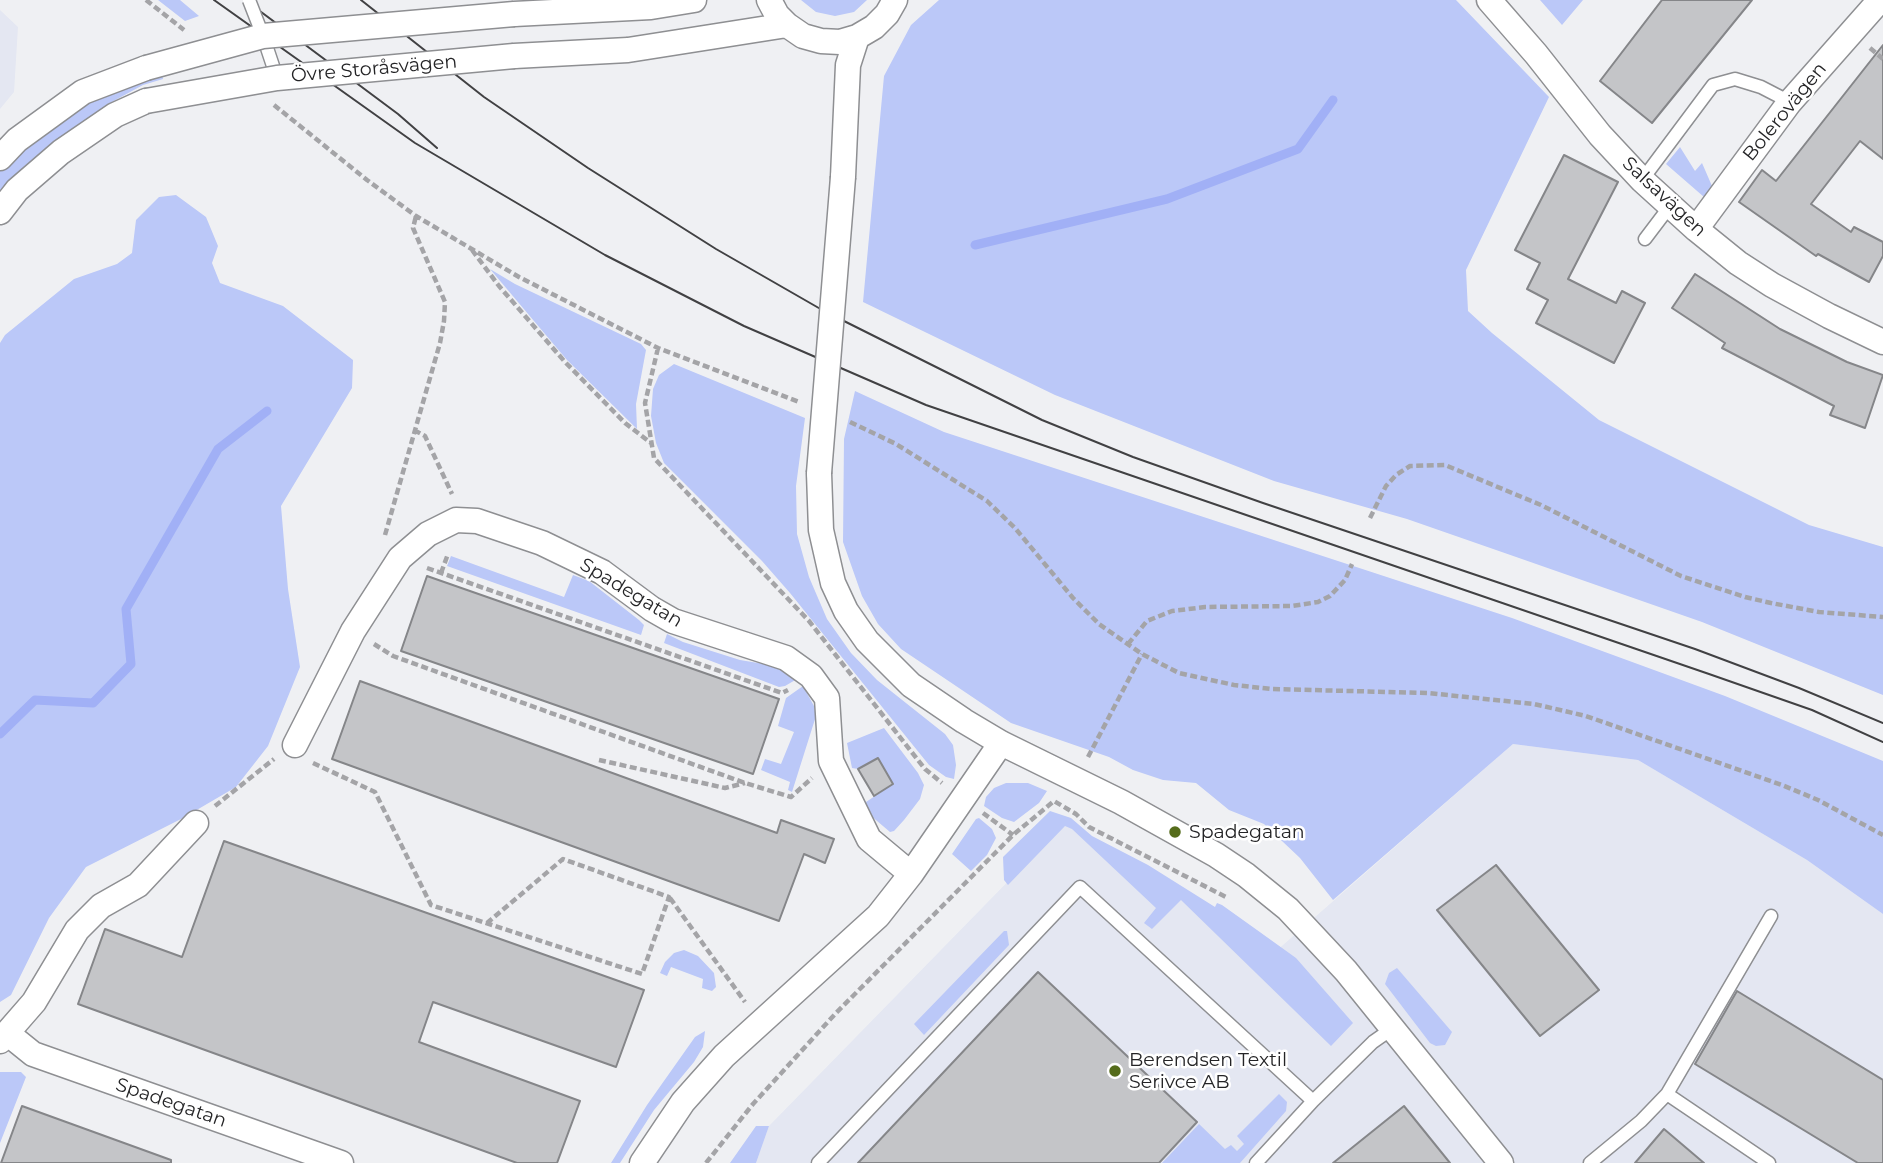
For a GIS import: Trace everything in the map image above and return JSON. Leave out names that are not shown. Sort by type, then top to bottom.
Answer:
[{"type":"street","points":[[0,158],[17,140],[83,92],[146,68],[263,36],[514,14],[650,7],[694,0]]},
{"type":"street","points":[[769,0],[777,15],[787,25],[803,36],[821,41],[857,37],[880,21],[895,0]]},
{"type":"street","name":"Salsavägen","points":[[1489,0],[1600,135],[1642,180],[1696,229],[1738,263],[1772,285],[1883,342]]},
{"type":"street","name":"Bolerovägen","points":[[1696,229],[1790,102],[1881,0]]},
{"type":"street","name":"Övre Storåsvägen","points":[[0,212],[18,190],[61,152],[115,115],[146,101],[278,78],[513,56],[628,50],[787,25]]},
{"type":"street","points":[[857,37],[848,65],[843,177],[819,473],[821,530],[826,556],[833,583],[846,611],[867,641],[911,685],[964,721],[1001,743],[1121,802],[1216,855],[1288,909],[1346,971],[1501,1163]]},
{"type":"street","points":[[299,751],[353,631],[394,567],[428,534],[456,520]]},
{"type":"street","name":"Spadegatan","points":[[456,520],[477,521],[542,543],[603,572],[652,609],[673,621],[786,657],[811,676],[827,698],[831,761],[869,839],[911,874]]},
{"type":"street","points":[[642,1163],[683,1102],[724,1056],[878,916],[911,874],[1001,743]]},
{"type":"street","name":"Spadegatan","points":[[196,822],[138,886],[101,906],[77,930],[34,1002],[4,1037],[33,1054],[341,1163]]},
{"type":"lane","points":[[249,0],[278,78]]},
{"type":"lane","points":[[1642,180],[1713,85],[1735,79],[1761,87],[1790,102]]},
{"type":"lane","points":[[1645,239],[1670,206]]},
{"type":"lane","points":[[818,1163],[1080,887],[1313,1101]]},
{"type":"lane","points":[[1590,1163],[1641,1121],[1667,1094],[1771,916]]},
{"type":"lane","points":[[1256,1163],[1313,1101],[1373,1042],[1393,1028]]},
{"type":"lane","points":[[1667,1094],[1769,1163]]},
{"type":"path","points":[[146,0],[163,13]]},
{"type":"path","points":[[286,114],[416,216],[519,277],[658,348],[799,402]]},
{"type":"path","points":[[416,216],[413,228],[445,302],[440,343],[380,550],[382,567],[394,567],[782,694],[811,676]]},
{"type":"path","points":[[470,247],[499,286],[565,362],[625,423],[652,444]]},
{"type":"path","points":[[658,348],[645,403],[654,458],[809,621],[925,769],[1013,835]]},
{"type":"path","points":[[837,417],[897,444],[987,501],[1015,528],[1090,616],[1142,654],[1179,673],[1234,685],[1271,689],[1428,693],[1534,704],[1586,716],[1782,785],[1818,800],[1883,835]]},
{"type":"path","points":[[414,430],[425,436],[452,494],[456,520]]},
{"type":"path","points":[[1370,518],[1386,486],[1396,474],[1410,466],[1445,465],[1541,505],[1681,576],[1771,603],[1819,612],[1883,617]]},
{"type":"path","points":[[1128,644],[1147,621],[1172,611],[1205,607],[1292,607],[1318,602],[1330,596],[1345,580],[1352,564]]},
{"type":"path","points":[[353,631],[393,656],[745,783],[791,797],[831,761]]},
{"type":"path","points":[[1088,758],[1142,654]]},
{"type":"path","points":[[196,822],[253,775],[299,751],[375,792],[431,905],[642,974],[669,897]]},
{"type":"path","points":[[599,760],[725,788],[745,783]]},
{"type":"path","points":[[706,1163],[753,1104],[836,1013],[1013,835],[1054,802],[1076,814],[1089,827],[1234,901]]},
{"type":"path","points":[[487,923],[562,859],[669,897],[759,1023]]},
{"type":"shaded area","points":[[158,0],[180,0],[199,16],[185,21]]},
{"type":"shaded area","points":[[801,0],[867,0],[854,12],[835,16],[816,12]]},
{"type":"shaded area","points":[[939,0],[1456,0],[1549,97],[1466,270],[1468,311],[1599,420],[1809,525],[1883,547],[1883,695],[1702,622],[1407,519],[1274,481],[1055,395],[863,302],[884,76],[911,25]]},
{"type":"shaded area","points":[[1540,0],[1583,0],[1562,25]]},
{"type":"shaded area","points":[[0,10],[18,27],[14,92],[0,109]]},
{"type":"shaded area","points":[[162,74],[163,79],[143,85],[108,104],[0,196],[0,168],[22,148],[89,102]]},
{"type":"shaded area","points":[[1680,147],[1695,171],[1702,163],[1712,186],[1704,197],[1666,164]]},
{"type":"shaded area","points":[[176,195],[206,217],[218,246],[212,263],[220,283],[283,306],[353,360],[352,388],[281,506],[288,589],[300,667],[268,746],[236,787],[183,818],[86,867],[49,918],[11,995],[0,1002],[0,343],[5,335],[74,279],[117,264],[132,253],[136,220],[159,197]]},
{"type":"shaded area","points":[[490,269],[515,284],[641,344],[646,350],[636,404],[637,429],[567,360]]},
{"type":"shaded area","points":[[674,364],[805,418],[796,486],[797,534],[809,577],[827,619],[851,653],[877,680],[945,734],[953,745],[956,765],[954,779],[946,777],[929,765],[762,561],[664,463],[656,443],[651,416],[653,389],[659,375]]},
{"type":"shaded area","points":[[855,391],[944,432],[1512,618],[1725,696],[1883,761],[1883,914],[1807,860],[1638,760],[1513,744],[1333,900],[1300,858],[1264,824],[1229,810],[1196,783],[1163,780],[1133,770],[1109,757],[1011,723],[901,649],[878,624],[862,596],[843,542],[844,439]]},
{"type":"shaded area","points":[[451,556],[564,597],[573,575],[589,581],[644,625],[641,635],[447,566]]},
{"type":"shaded area","points":[[667,634],[683,642],[740,660],[776,666],[797,679],[779,687],[664,643]]},
{"type":"shaded area","points":[[803,686],[814,706],[816,716],[792,792],[788,790],[790,782],[761,770],[765,759],[781,764],[794,732],[778,726],[786,698]]},
{"type":"shaded area","points":[[884,728],[924,785],[920,799],[894,831],[890,832],[870,815],[863,804],[893,784],[878,758],[858,769],[852,768],[847,743]]},
{"type":"shaded area","points":[[1513,744],[1638,760],[1807,860],[1883,914],[1883,1163],[756,1163],[769,1126],[1069,819],[1092,839],[1275,952]]},
{"type":"shaded area","points":[[1006,783],[1028,783],[1047,791],[1039,803],[1014,822],[1002,818],[984,806],[986,797],[994,788]]},
{"type":"shaded area","points":[[1050,811],[1071,818],[1092,836],[1148,865],[1215,907],[1217,903],[1222,905],[1296,958],[1353,1023],[1331,1046],[1181,900],[1152,929],[1144,923],[1156,908],[1072,829],[1065,826],[1008,885],[1004,880],[1003,857]]},
{"type":"shaded area","points":[[979,818],[992,829],[996,838],[987,855],[971,871],[952,854]]},
{"type":"shaded area","points":[[1004,931],[1007,931],[1009,945],[924,1035],[914,1024]]},
{"type":"shaded area","points":[[684,950],[698,956],[714,973],[716,987],[712,991],[702,988],[703,979],[671,967],[667,976],[660,973],[665,962],[674,953]]},
{"type":"shaded area","points":[[1397,968],[1452,1032],[1445,1045],[1436,1046],[1430,1043],[1385,984],[1389,973]]},
{"type":"shaded area","points":[[705,1031],[703,1047],[694,1062],[654,1110],[620,1163],[611,1163],[647,1105],[695,1037]]},
{"type":"shaded area","points":[[0,1072],[21,1072],[26,1077],[0,1143]]},
{"type":"shaded area","points":[[1279,1094],[1287,1102],[1286,1111],[1240,1163],[1162,1163],[1199,1124],[1225,1149],[1231,1145],[1237,1151],[1244,1144],[1237,1136]]},
{"type":"shaded area","points":[[756,1126],[769,1126],[756,1163],[730,1163]]},
{"type":"building","points":[[1662,0],[1752,0],[1652,123],[1600,81]]},
{"type":"building","points":[[1883,45],[1883,159],[1860,141],[1811,204],[1851,232],[1854,227],[1883,242],[1883,256],[1869,282],[1818,254],[1816,256],[1739,202],[1762,170],[1776,181]]},
{"type":"building","points":[[1564,155],[1618,182],[1568,279],[1616,303],[1622,291],[1645,303],[1614,363],[1536,323],[1548,300],[1527,289],[1540,263],[1515,250]]},
{"type":"building","points":[[1695,274],[1780,329],[1847,362],[1883,375],[1865,428],[1830,415],[1834,406],[1722,348],[1725,343],[1672,308]]},
{"type":"building","points":[[427,576],[779,699],[753,774],[401,651]]},
{"type":"building","points":[[360,681],[777,833],[781,820],[834,839],[825,863],[804,854],[779,921],[332,759]]},
{"type":"building","points":[[878,758],[893,784],[874,796],[858,769]]},
{"type":"building","points":[[224,841],[644,990],[616,1067],[433,1002],[419,1042],[580,1101],[557,1163],[517,1163],[78,1004],[105,929],[182,957]]},
{"type":"building","points":[[1496,865],[1599,990],[1540,1036],[1437,910]]},
{"type":"building","points":[[1038,972],[1197,1122],[1159,1163],[858,1163]]},
{"type":"building","points":[[1737,991],[1883,1080],[1883,1163],[1858,1163],[1695,1064]]},
{"type":"building","points":[[22,1106],[171,1160],[171,1163],[1,1163]]},
{"type":"building","points":[[1404,1106],[1450,1163],[1333,1163]]},
{"type":"building","points":[[1664,1129],[1704,1163],[1635,1163]]},
{"type":"waterway","points":[[975,245],[1167,199],[1298,149],[1333,100]]},
{"type":"waterway","points":[[0,734],[35,700],[93,703],[131,664],[126,609],[218,449],[267,411]]},
{"type":"tram line","points":[[214,0],[415,143],[605,255],[744,326],[926,405],[1812,710],[1883,742]]},
{"type":"tram line","points":[[245,0],[398,114],[437,148]]},
{"type":"tram line","points":[[361,0],[484,97],[588,168],[716,249],[824,311],[1042,420],[1133,457],[1263,503],[1695,649],[1883,723]]},
{"type":"place","name":"Spadegatan","points":[[1175,832]]},
{"type":"place","name":"Berendsen Textil Serivce AB","points":[[1115,1071]]}]
